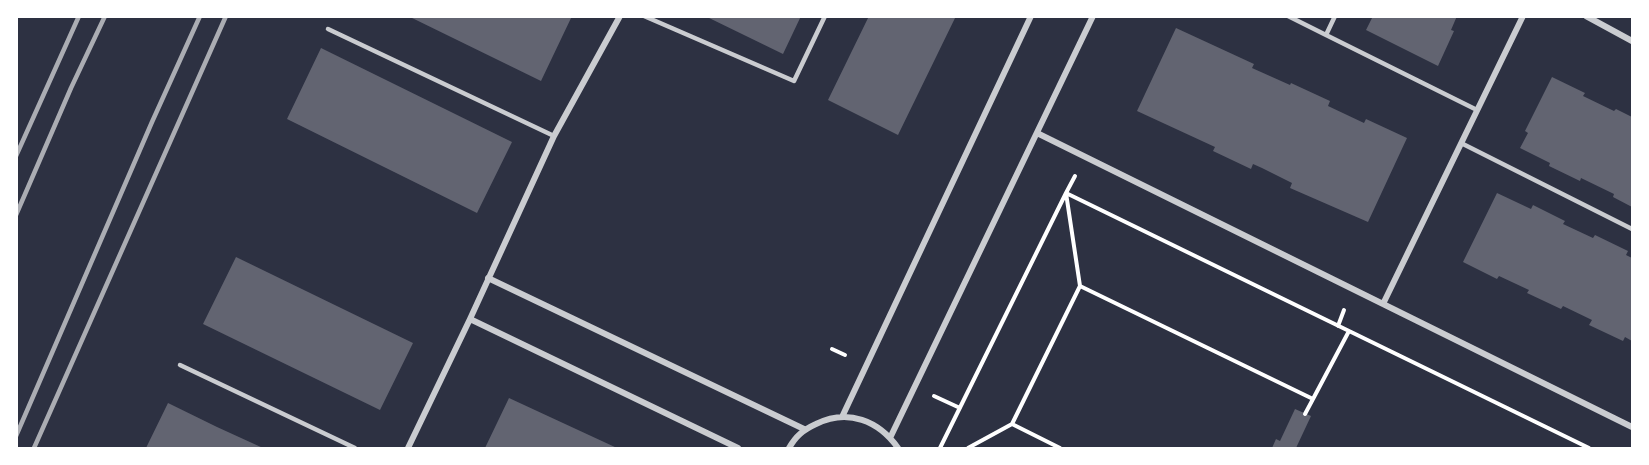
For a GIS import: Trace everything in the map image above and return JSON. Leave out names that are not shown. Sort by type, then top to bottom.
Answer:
[{"type":"street","points":[[408,448],[554,136],[620,16]]},
{"type":"street","points":[[842,417],[1032,16]]},
{"type":"street","points":[[890,438],[1093,16]]},
{"type":"street","points":[[1383,304],[1523,16]]},
{"type":"street","points":[[1586,16],[1632,40]]},
{"type":"street","points":[[1037,133],[1632,427]]},
{"type":"street","points":[[488,278],[804,429]]},
{"type":"street","points":[[470,319],[738,448]]},
{"type":"street","points":[[789,448],[804,429],[825,419],[842,417],[869,422],[880,429],[898,448]]},
{"type":"lane","points":[[644,16],[794,81],[825,16]]},
{"type":"lane","points":[[1288,16],[1477,110]]},
{"type":"lane","points":[[1326,35],[1335,16]]},
{"type":"lane","points":[[328,29],[554,136]]},
{"type":"lane","points":[[1461,143],[1632,229]]},
{"type":"lane","points":[[180,365],[355,448]]},
{"type":"path","points":[[940,448],[1085,157]]},
{"type":"path","points":[[969,448],[1012,424],[1080,286],[1066,193]]},
{"type":"path","points":[[1066,193],[1589,448]]},
{"type":"path","points":[[1080,286],[1313,399]]},
{"type":"path","points":[[1305,414],[1349,331]]},
{"type":"path","points":[[1012,424],[1060,448]]},
{"type":"building","points":[[408,16],[572,16],[541,81]]},
{"type":"building","points":[[705,16],[801,16],[783,54]]},
{"type":"building","points":[[869,16],[956,16],[898,135],[828,100]]},
{"type":"building","points":[[1373,16],[1457,16],[1451,30],[1454,31],[1438,66],[1366,30]]},
{"type":"building","points":[[1176,28],[1254,64],[1252,68],[1330,101],[1328,106],[1364,123],[1366,119],[1407,138],[1368,222],[1290,188],[1292,183],[1262,168],[1253,164],[1251,169],[1213,151],[1215,147],[1137,111]]},
{"type":"building","points":[[321,48],[512,142],[477,213],[287,119]]},
{"type":"building","points":[[1552,77],[1585,93],[1583,96],[1632,117],[1632,207],[1613,197],[1614,194],[1549,166],[1550,163],[1520,148],[1528,133],[1525,131]]},
{"type":"building","points":[[1497,193],[1531,209],[1533,205],[1565,221],[1563,224],[1593,238],[1595,235],[1628,251],[1626,255],[1632,258],[1632,341],[1625,337],[1623,341],[1589,325],[1592,320],[1563,306],[1561,309],[1527,293],[1529,290],[1499,276],[1497,279],[1463,262]]},
{"type":"building","points":[[236,257],[413,343],[380,410],[203,324]]},
{"type":"building","points":[[509,398],[550,417],[617,448],[485,448]]},
{"type":"building","points":[[168,403],[217,427],[263,448],[146,448]]},
{"type":"building","points":[[1295,409],[1311,416],[1296,448],[1272,448],[1276,439],[1280,441]]},
{"type":"railway","points":[[16,156],[79,16]]},
{"type":"railway","points":[[16,215],[105,16]]},
{"type":"railway","points":[[16,436],[200,16]]},
{"type":"railway","points":[[34,448],[226,16]]}]
